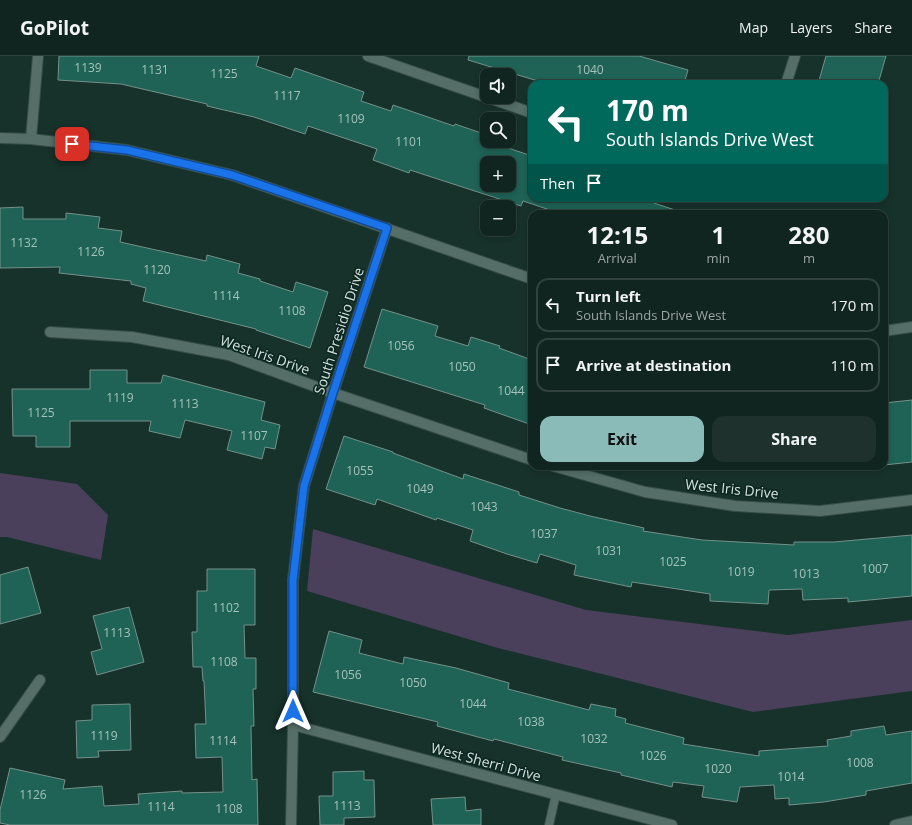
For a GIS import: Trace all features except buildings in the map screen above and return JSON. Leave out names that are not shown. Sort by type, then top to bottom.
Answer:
[{"type":"street","points":[[31,139],[38,56]]},
{"type":"street","points":[[368,56],[528,112]]},
{"type":"street","points":[[787,80],[795,56]]},
{"type":"street","points":[[0,138],[31,139],[127,150],[232,175],[528,278]]},
{"type":"street","name":"South Presidio Drive","points":[[291,825],[294,725],[293,580],[304,486],[387,228]]},
{"type":"street","points":[[888,331],[912,327]]},
{"type":"street","name":"West Iris Drive","points":[[50,332],[132,337],[230,355],[333,393],[528,459]]},
{"type":"street","name":"West Iris Drive","points":[[567,470],[645,492],[735,506],[820,511],[912,500]]},
{"type":"street","points":[[0,737],[40,680]]},
{"type":"street","name":"West Sherri Drive","points":[[294,725],[672,825]]},
{"type":"street","points":[[895,825],[912,821]]},
{"type":"lane","points":[[549,825],[556,794]]},
{"type":"shaded area","points":[[0,473],[77,484],[108,515],[101,560],[7,537],[0,537]]},
{"type":"shaded area","points":[[313,529],[586,610],[788,635],[912,620],[912,691],[753,712],[498,648],[307,591]]},
{"type":"route","points":[[72,144],[127,150],[232,175],[387,228],[304,486],[293,580],[293,711]]}]
